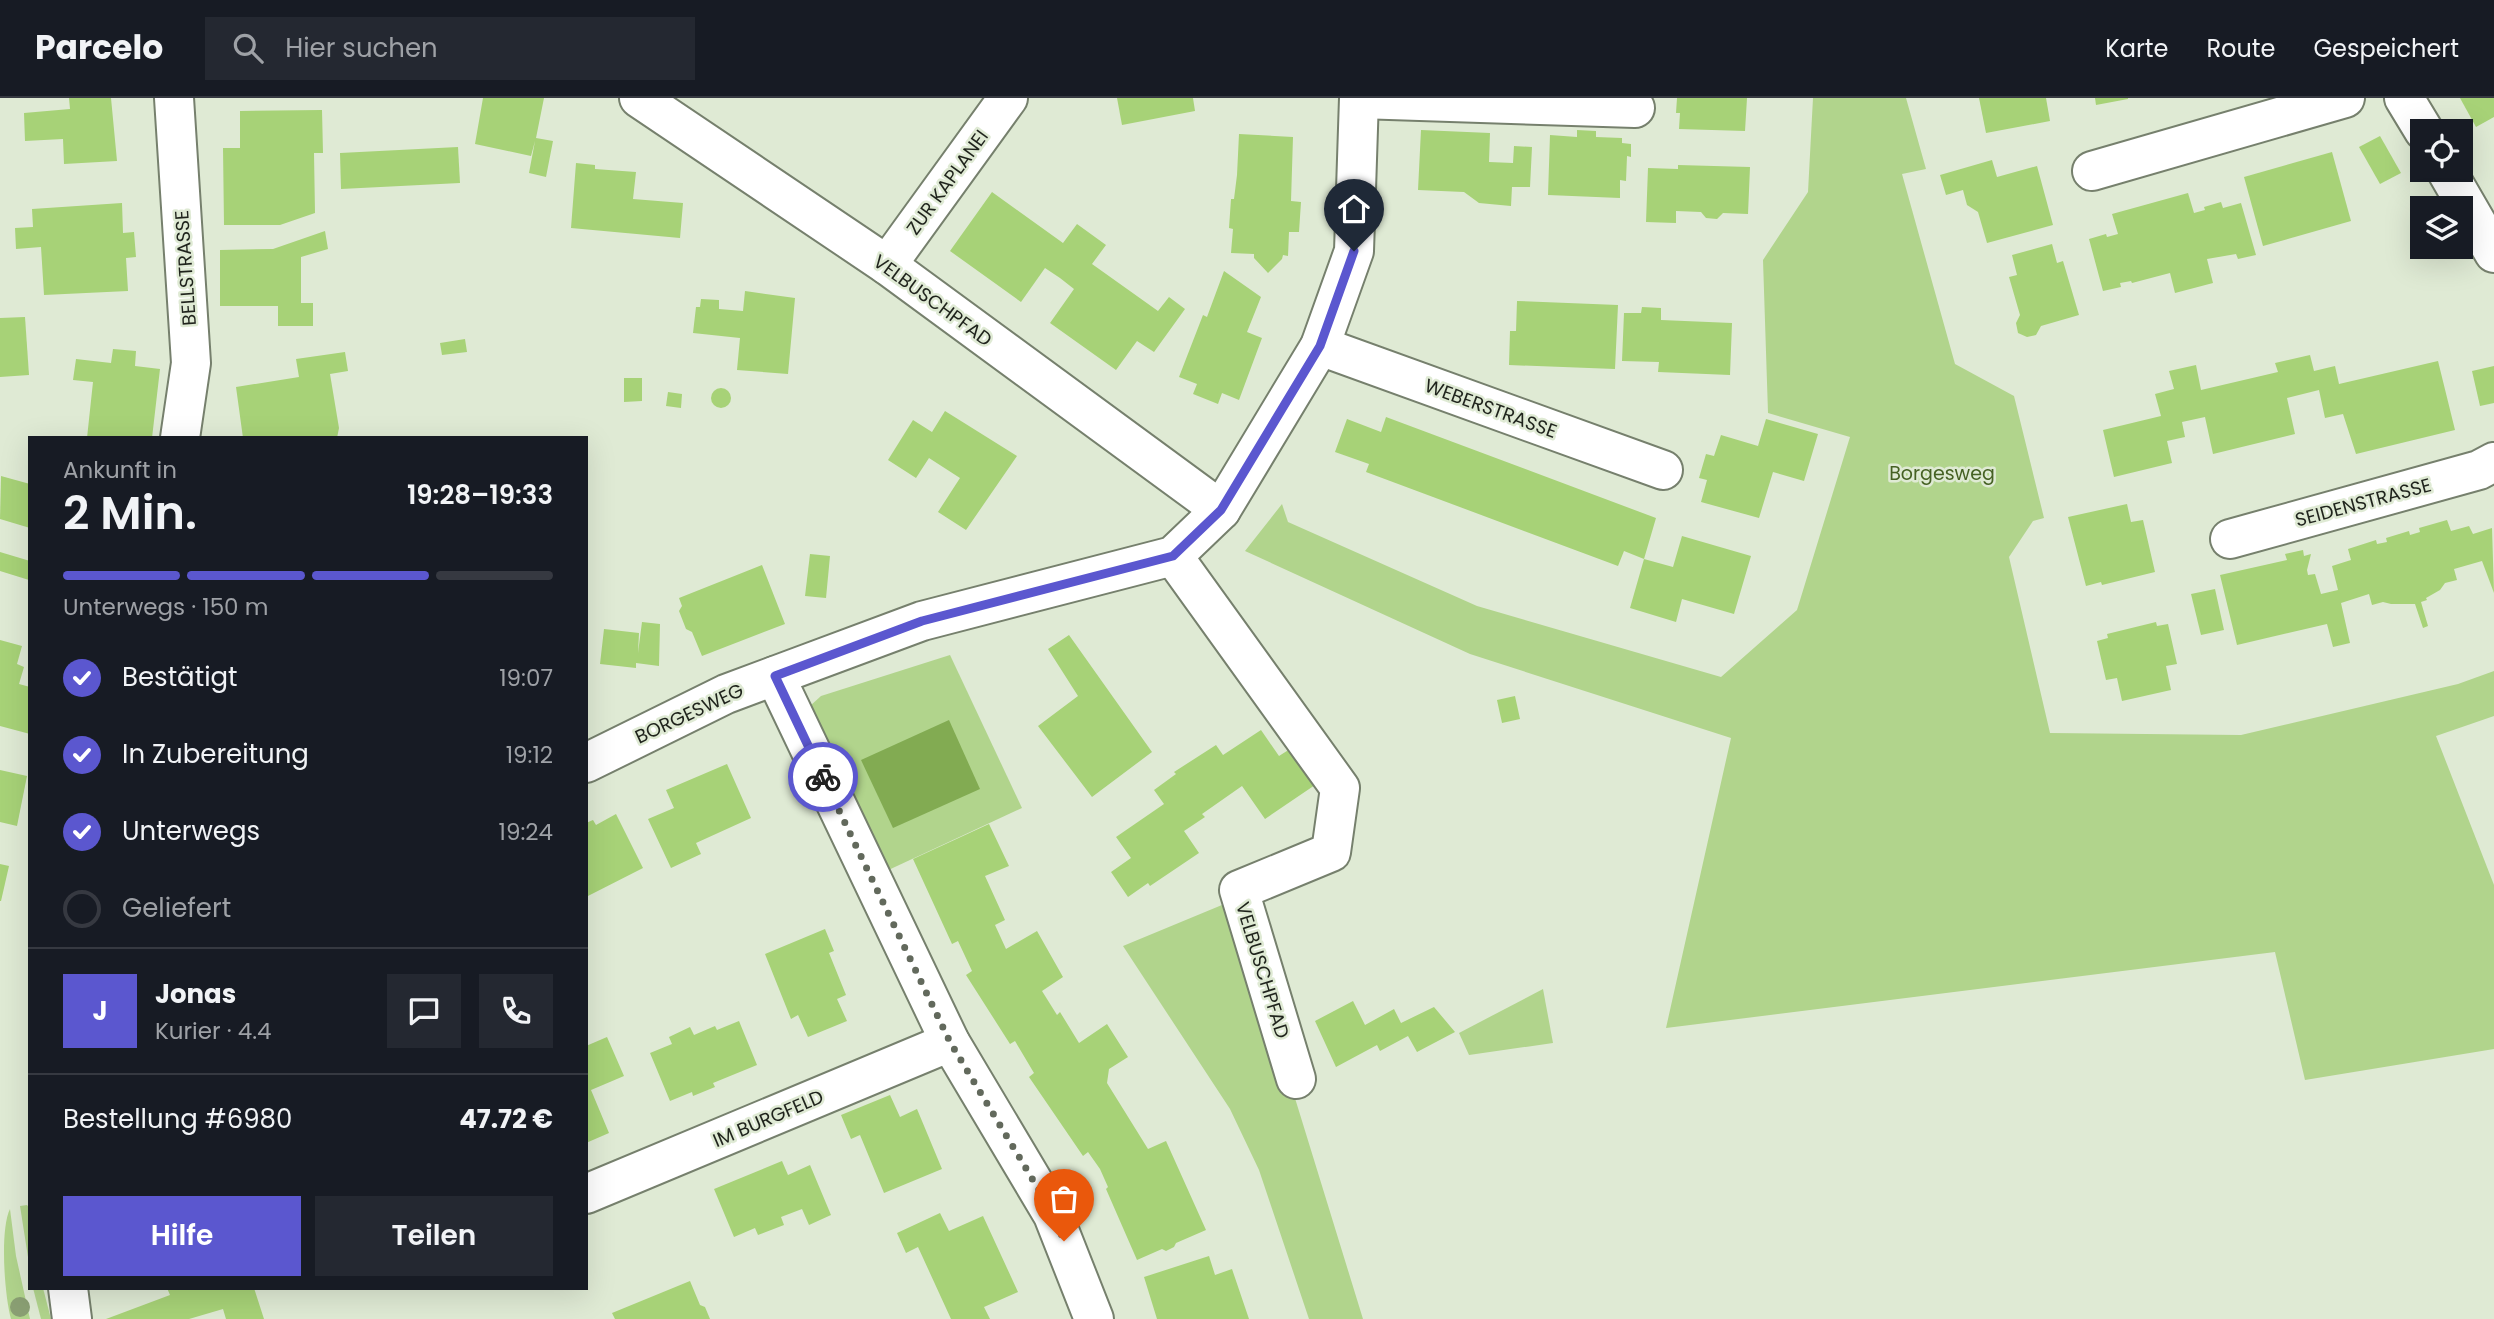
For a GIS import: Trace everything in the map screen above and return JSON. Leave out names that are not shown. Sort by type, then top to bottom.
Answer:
[{"type":"street","name":"BELLSTRASSE","points":[[174,98],[191,363],[180,436]]},
{"type":"street","name":"VELBUSCHPFAD","points":[[639,98],[887,265],[1221,510]]},
{"type":"street","name":"ZUR KAPLANEI","points":[[887,265],[1008,98]]},
{"type":"street","points":[[1221,510],[1320,346],[1354,251],[1359,98],[1635,108]]},
{"type":"street","points":[[2092,171],[2345,98]]},
{"type":"street","points":[[2404,98],[2417,119]]},
{"type":"street","points":[[2453,182],[2494,253]]},
{"type":"street","name":"WEBERSTRASSE","points":[[1320,346],[1662,470]]},
{"type":"street","name":"SEIDENSTRASSE","points":[[2230,539],[2479,470],[2494,462]]},
{"type":"street","name":"BORGESWEG","points":[[588,762],[726,694],[922,621],[1173,556],[1221,510]]},
{"type":"street","name":"VELBUSCHPFAD","points":[[1173,556],[1340,788],[1331,852],[1239,890],[1296,1079]]},
{"type":"street","points":[[775,676],[950,1042],[1054,1215],[1094,1319]]},
{"type":"street","name":"IM BURGFELD","points":[[588,1193],[950,1042]]},
{"type":"street","points":[[68,1290],[72,1319]]},
{"type":"green space","name":"Borgesweg","points":[[1813,98],[1906,98],[1926,169],[1902,174],[1955,364],[2014,396],[2044,518],[2033,521],[2009,557],[2050,733],[2241,735],[2458,684],[2494,671],[2494,716],[2436,736],[2494,885],[2494,1049],[2305,1080],[2275,952],[1666,1028],[1731,738],[1470,654],[1245,551],[1282,504],[1288,522],[1477,606],[1721,677],[1797,610],[1850,437],[1768,413],[1763,260],[1808,192]]},
{"type":"green space","points":[[950,655],[1022,808],[882,873],[810,706],[821,696]]},
{"type":"green space","points":[[1234,900],[1363,1319],[1309,1319],[1259,1170],[1230,1109],[1123,946]]},
{"type":"green space","points":[[1543,989],[1553,1043],[1469,1055],[1459,1033]]},
{"type":"green space","points":[[20,1206],[28,1206],[28,1257]]},
{"type":"green space","points":[[10,1209],[16,1256],[30,1319],[11,1319],[9,1308],[4,1246]]},
{"type":"green space","points":[[34,1290],[44,1290],[51,1319],[41,1319]]},
{"type":"shaded area","points":[[949,720],[980,789],[893,828],[861,760]]},
{"type":"building","points":[[69,98],[111,98],[117,161],[64,164],[63,139],[25,141],[24,113],[70,109]]},
{"type":"building","points":[[483,98],[544,98],[536,138],[553,141],[546,177],[529,173],[535,141],[531,156],[475,144]]},
{"type":"building","points":[[1117,98],[1193,98],[1195,111],[1122,125]]},
{"type":"building","points":[[1677,98],[1747,98],[1745,131],[1679,129]]},
{"type":"building","points":[[1979,98],[2046,98],[2050,121],[1986,133]]},
{"type":"building","points":[[2095,98],[2128,98],[2128,99],[2096,105]]},
{"type":"building","points":[[2460,98],[2494,98],[2494,117],[2476,127]]},
{"type":"building","points":[[322,110],[323,153],[314,153],[315,213],[280,225],[224,225],[223,148],[240,148],[240,111]]},
{"type":"building","points":[[1421,130],[1490,133],[1489,162],[1513,163],[1514,146],[1532,147],[1530,187],[1512,187],[1511,206],[1479,203],[1464,192],[1418,190]]},
{"type":"building","points":[[1577,130],[1596,131],[1596,137],[1622,138],[1622,143],[1631,144],[1631,157],[1627,156],[1626,181],[1620,180],[1620,198],[1548,195],[1550,135],[1577,137]]},
{"type":"building","points":[[1239,134],[1293,137],[1291,201],[1301,202],[1299,232],[1289,232],[1288,256],[1283,255],[1268,273],[1254,258],[1254,254],[1231,253],[1233,229],[1229,228],[1231,199],[1234,199],[1237,175]]},
{"type":"building","points":[[2380,136],[2401,173],[2380,184],[2359,147]]},
{"type":"building","points":[[458,147],[460,183],[341,189],[340,153]]},
{"type":"building","points":[[2332,152],[2351,221],[2263,246],[2244,177]]},
{"type":"building","points":[[1992,160],[1997,177],[2037,166],[2053,225],[1987,243],[1978,212],[1967,205],[1963,190],[1946,195],[1940,175]]},
{"type":"building","points":[[576,163],[595,165],[595,169],[636,172],[633,199],[683,203],[680,238],[571,228]]},
{"type":"building","points":[[1678,165],[1750,167],[1748,214],[1723,213],[1717,219],[1706,218],[1701,212],[1676,211],[1676,223],[1646,222],[1648,168],[1678,169]]},
{"type":"building","points":[[992,192],[1063,243],[1077,224],[1106,245],[1092,264],[1158,311],[1169,297],[1185,309],[1154,352],[1137,341],[1116,370],[1050,323],[1074,289],[1060,278],[1045,268],[1021,302],[950,251]]},
{"type":"building","points":[[2188,193],[2194,213],[2221,202],[2223,208],[2241,203],[2256,255],[2238,259],[2236,254],[2207,259],[2213,283],[2175,293],[2170,273],[2132,283],[2120,283],[2121,287],[2103,291],[2089,239],[2118,234],[2112,214]]},
{"type":"building","points":[[122,203],[123,233],[134,232],[136,257],[126,258],[128,291],[44,295],[41,247],[16,249],[15,228],[33,227],[32,209]]},
{"type":"building","points":[[325,231],[328,249],[301,257],[301,303],[313,303],[313,326],[278,326],[278,306],[220,306],[220,250],[273,249]]},
{"type":"building","points":[[2052,244],[2057,263],[2063,261],[2079,315],[2041,326],[2036,335],[2027,337],[2018,333],[2016,323],[2020,315],[2009,277],[2017,275],[2012,255]]},
{"type":"building","points":[[1224,271],[1261,297],[1247,332],[1262,338],[1239,400],[1222,393],[1218,404],[1193,394],[1197,384],[1179,377],[1203,315],[1207,317]]},
{"type":"building","points":[[745,291],[795,298],[788,374],[737,370],[740,338],[693,333],[696,307],[700,307],[701,299],[719,300],[719,309],[743,311]]},
{"type":"building","points":[[1517,301],[1618,305],[1615,369],[1509,365],[1510,331],[1516,331]]},
{"type":"building","points":[[1642,307],[1661,308],[1661,320],[1732,323],[1730,375],[1658,372],[1659,362],[1622,361],[1624,313],[1641,313]]},
{"type":"building","points":[[25,317],[29,375],[0,377],[0,318]]},
{"type":"building","points":[[465,339],[467,352],[442,355],[440,343]]},
{"type":"building","points":[[113,349],[136,351],[135,366],[160,369],[152,436],[87,436],[93,382],[73,380],[76,359],[111,363]]},
{"type":"building","points":[[345,352],[348,371],[330,374],[339,428],[337,436],[243,436],[236,387],[299,377],[296,359]]},
{"type":"building","points":[[2310,355],[2314,371],[2335,366],[2339,384],[2438,361],[2455,430],[2356,454],[2343,414],[2325,418],[2319,390],[2287,398],[2295,434],[2213,454],[2205,417],[2182,422],[2185,437],[2167,441],[2172,463],[2114,477],[2103,430],[2161,416],[2155,394],[2174,389],[2169,371],[2196,365],[2201,390],[2278,372],[2275,363]]},
{"type":"building","points":[[2494,366],[2494,403],[2480,406],[2472,371]]},
{"type":"building","points":[[624,378],[642,378],[642,401],[624,402]]},
{"type":"building","points":[[721,388],[728,391],[731,398],[728,405],[721,408],[714,405],[711,398],[714,391]]},
{"type":"building","points":[[668,392],[682,394],[681,408],[666,406]]},
{"type":"building","points":[[945,411],[1017,456],[966,530],[938,512],[960,478],[929,458],[916,478],[888,460],[913,420],[932,432]]},
{"type":"building","points":[[1386,417],[1656,518],[1644,559],[1624,551],[1618,566],[1366,472],[1369,464],[1335,452],[1347,419],[1381,432]]},
{"type":"building","points":[[1766,419],[1818,434],[1804,481],[1773,472],[1759,518],[1701,502],[1707,480],[1699,478],[1706,454],[1714,456],[1721,435],[1758,446]]},
{"type":"building","points":[[1,476],[28,483],[28,527],[0,519]]},
{"type":"building","points":[[2127,504],[2131,522],[2143,520],[2155,572],[2102,585],[2101,582],[2086,586],[2068,517]]},
{"type":"building","points":[[2447,520],[2451,531],[2469,526],[2473,534],[2492,528],[2494,593],[2482,561],[2454,569],[2457,580],[2445,583],[2440,590],[2421,602],[2428,626],[2423,628],[2415,604],[2383,602],[2372,605],[2369,594],[2341,603],[2350,643],[2333,647],[2327,624],[2237,645],[2220,575],[2287,560],[2285,554],[2303,550],[2304,556],[2311,554],[2308,575],[2315,574],[2321,594],[2338,590],[2332,566],[2351,560],[2348,549],[2376,540],[2377,544],[2387,542],[2386,538],[2409,531],[2410,535],[2420,532],[2419,528]]},
{"type":"building","points":[[1682,536],[1751,556],[1734,614],[1682,599],[1676,622],[1630,608],[1644,559],[1673,567]]},
{"type":"building","points":[[0,552],[28,560],[28,580],[0,571]]},
{"type":"building","points":[[810,554],[830,556],[826,598],[805,596]]},
{"type":"building","points":[[762,565],[785,624],[702,656],[692,632],[686,629],[679,611],[682,606],[679,598]]},
{"type":"building","points":[[2215,589],[2224,630],[2201,635],[2191,594]]},
{"type":"building","points":[[642,622],[660,624],[659,666],[636,663],[636,668],[600,664],[604,629],[639,633],[638,653]]},
{"type":"building","points":[[2156,622],[2157,626],[2168,624],[2177,664],[2166,666],[2171,690],[2122,701],[2117,678],[2106,680],[2097,641],[2108,638],[2107,634]]},
{"type":"building","points":[[1069,635],[1152,752],[1092,797],[1038,726],[1078,696],[1048,649]]},
{"type":"building","points":[[0,640],[22,646],[17,664],[24,667],[19,684],[28,686],[28,733],[0,726]]},
{"type":"building","points":[[1515,696],[1520,719],[1502,723],[1497,700]]},
{"type":"building","points":[[1261,730],[1279,756],[1290,749],[1315,785],[1265,819],[1242,786],[1202,814],[1205,817],[1184,831],[1199,853],[1150,886],[1148,883],[1128,897],[1111,872],[1131,858],[1116,837],[1164,804],[1154,790],[1176,774],[1174,772],[1216,745],[1223,755]]},
{"type":"building","points":[[727,764],[751,818],[696,843],[701,854],[671,868],[648,819],[674,808],[666,790]]},
{"type":"building","points":[[0,770],[27,776],[17,826],[0,822]]},
{"type":"building","points":[[616,814],[643,868],[588,896],[588,822],[593,820],[596,825]]},
{"type":"building","points":[[989,824],[1009,866],[985,876],[1005,920],[995,925],[1006,949],[1037,931],[1063,977],[1042,991],[1057,1015],[1060,1012],[1079,1043],[1107,1024],[1128,1057],[1109,1069],[1107,1083],[1148,1149],[1166,1141],[1206,1230],[1176,1243],[1166,1251],[1162,1249],[1137,1260],[1100,1169],[1088,1152],[1083,1156],[1029,1077],[1034,1073],[1015,1041],[1010,1044],[966,975],[972,971],[958,941],[952,944],[913,859]]},
{"type":"building","points":[[0,864],[9,866],[1,901],[0,901]]},
{"type":"building","points":[[825,929],[834,951],[829,953],[846,995],[837,999],[847,1021],[808,1037],[798,1015],[791,1019],[765,954]]},
{"type":"building","points":[[1353,1001],[1365,1025],[1394,1009],[1401,1023],[1434,1007],[1455,1032],[1417,1052],[1408,1036],[1380,1051],[1377,1045],[1336,1067],[1315,1021]]},
{"type":"building","points":[[739,1021],[757,1065],[713,1083],[715,1087],[670,1101],[650,1053],[672,1044],[669,1037],[690,1027],[694,1035],[715,1026],[717,1030]]},
{"type":"building","points":[[607,1037],[624,1076],[591,1090],[609,1133],[588,1142],[588,1045]]},
{"type":"building","points":[[890,1095],[900,1117],[917,1109],[942,1169],[884,1193],[860,1135],[851,1139],[841,1115]]},
{"type":"building","points":[[782,1161],[788,1175],[810,1165],[831,1215],[809,1225],[802,1209],[781,1217],[784,1225],[758,1235],[755,1228],[734,1237],[714,1189]]},
{"type":"building","points":[[940,1213],[949,1231],[983,1216],[1018,1292],[984,1307],[990,1319],[951,1319],[918,1247],[906,1253],[897,1233]]},
{"type":"building","points":[[1209,1256],[1215,1275],[1232,1269],[1249,1319],[1157,1319],[1144,1277]]},
{"type":"building","points":[[690,1281],[700,1305],[705,1307],[710,1319],[615,1319],[612,1313]]},
{"type":"building","points":[[168,1290],[255,1290],[264,1319],[226,1319],[223,1309],[189,1319],[106,1319],[170,1295]]},
{"type":"way so far","points":[[823,777],[950,1042],[1054,1215],[1064,1241]]},
{"type":"route","points":[[823,777],[775,676],[922,621],[1173,556],[1221,510],[1320,346],[1354,251]]}]
